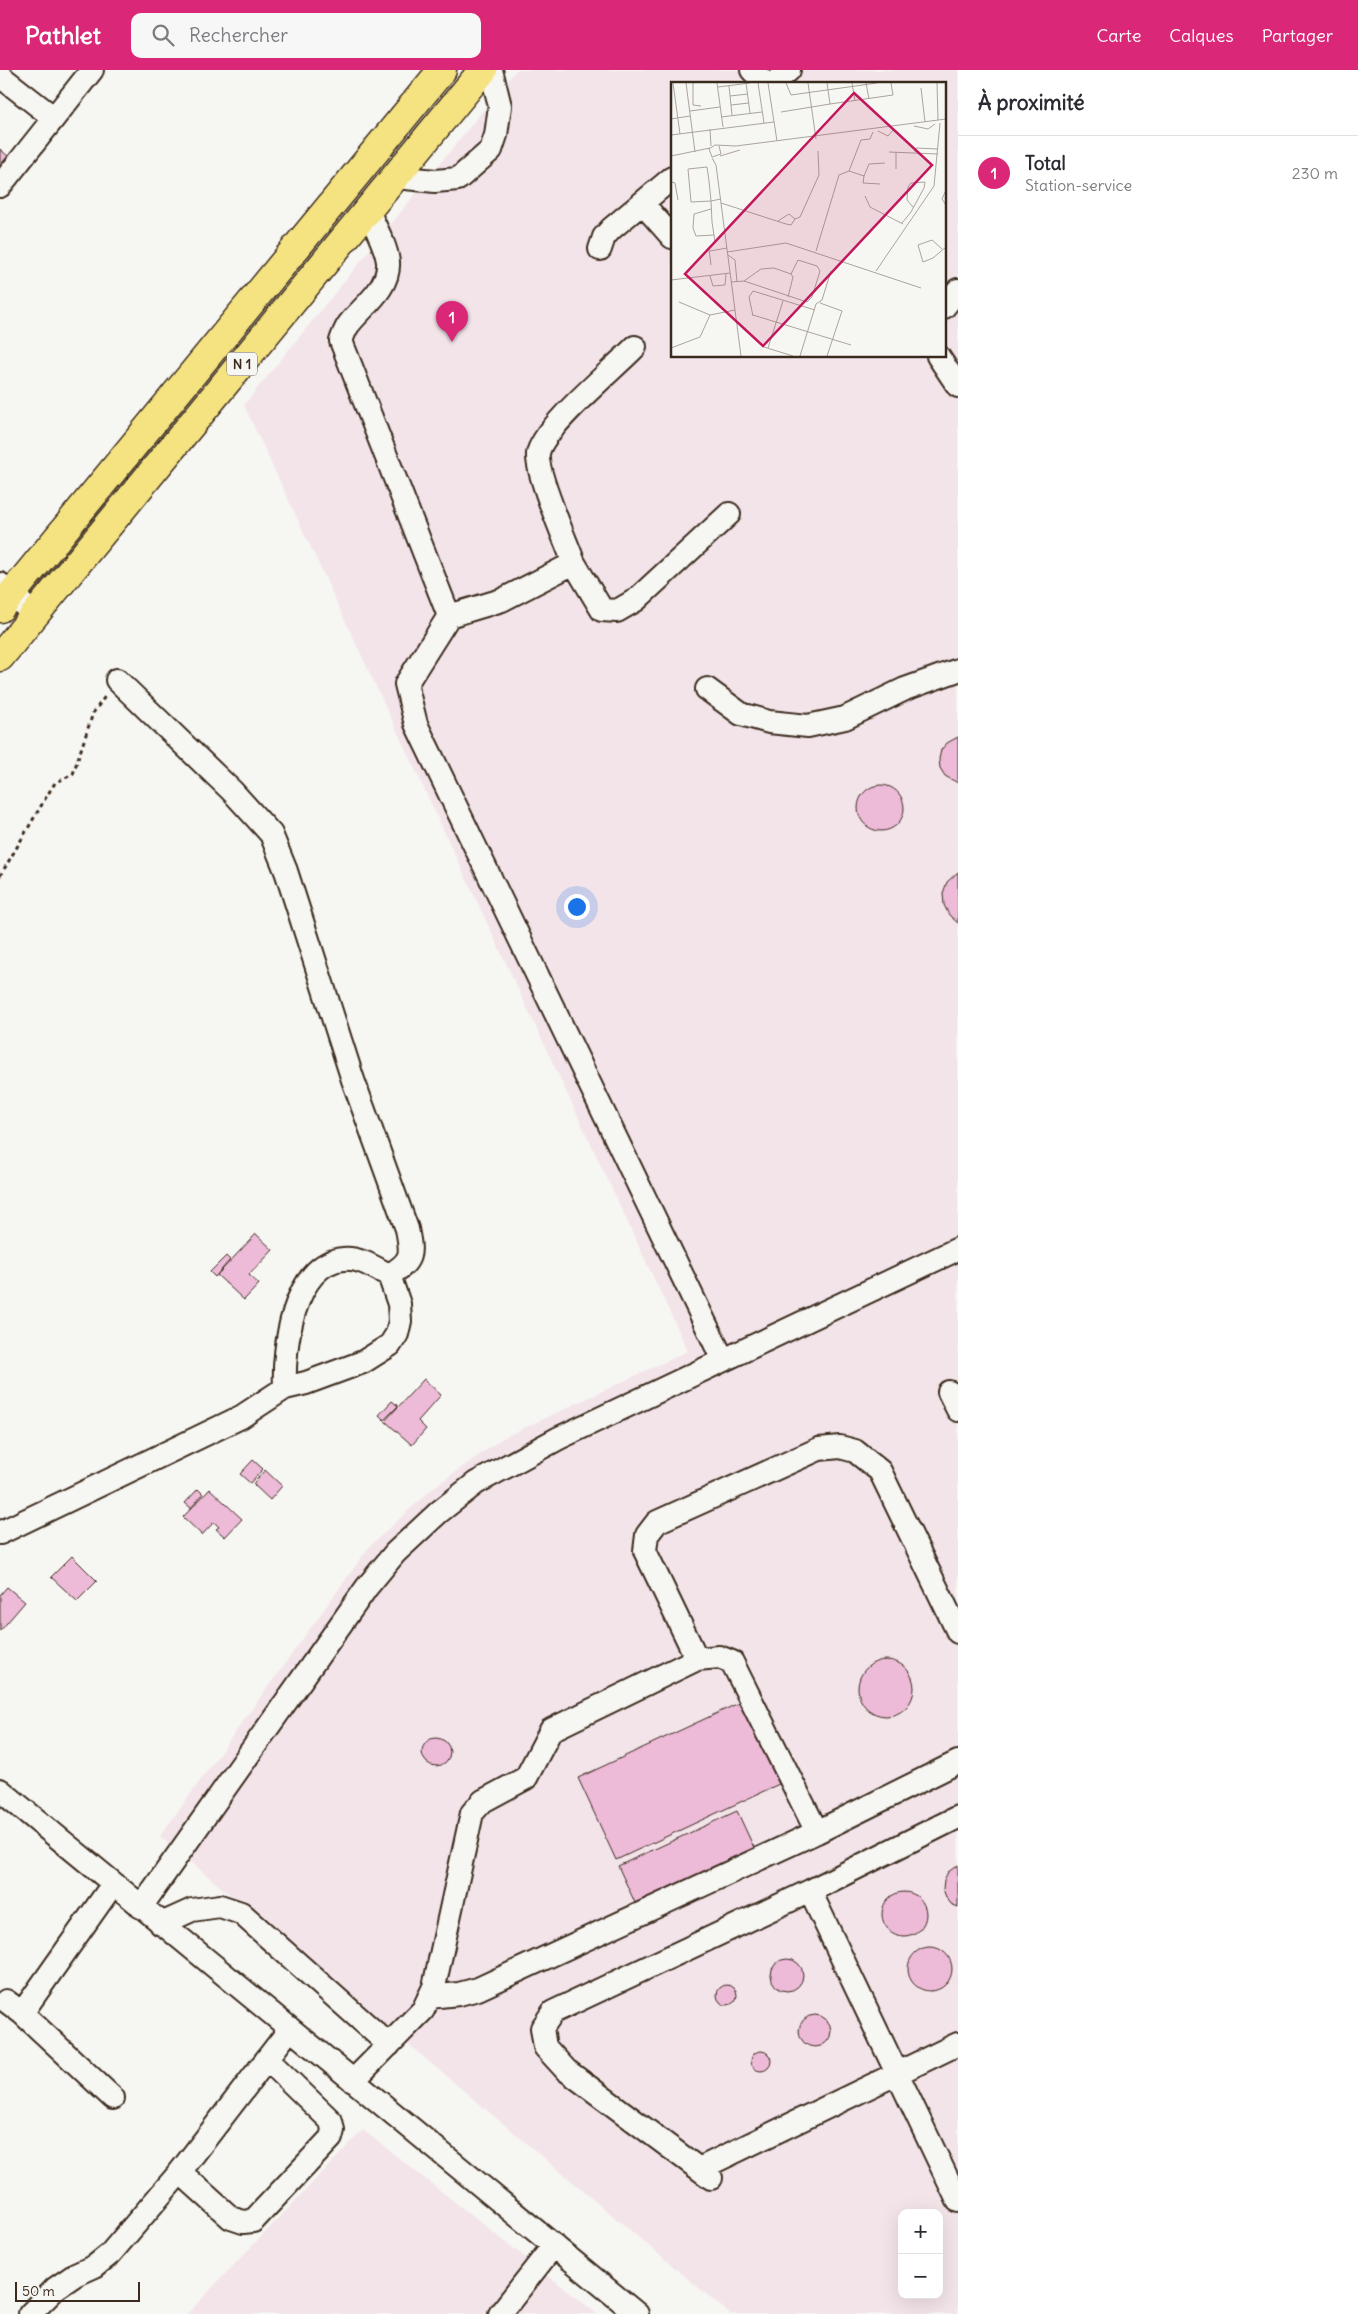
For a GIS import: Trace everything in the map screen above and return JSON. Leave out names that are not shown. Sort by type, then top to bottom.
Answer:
[{"type":"highway","name":"N 1","points":[[4,595],[442,70]]},
{"type":"highway","name":"N 1","points":[[0,657],[483,70]]},
{"type":"street","points":[[0,186],[92,70]]},
{"type":"street","points":[[396,177],[435,181],[458,179],[491,150],[496,135],[500,106],[491,70]]},
{"type":"street","points":[[752,70],[764,82]]},
{"type":"street","points":[[775,82],[789,70]]},
{"type":"street","points":[[0,76],[54,118]]},
{"type":"street","points":[[600,249],[604,237],[611,229],[671,179]]},
{"type":"street","points":[[643,204],[671,236]]},
{"type":"street","points":[[368,211],[388,264],[385,279],[373,297],[348,325],[341,342],[449,616]]},
{"type":"street","points":[[946,305],[958,290]]},
{"type":"street","points":[[635,348],[549,431],[538,454],[541,475],[574,563],[602,610],[617,611],[636,600],[729,514]]},
{"type":"street","points":[[939,358],[958,386]]},
{"type":"street","points":[[574,563],[502,600],[449,616],[406,684],[416,724],[722,1360]]},
{"type":"street","points":[[4,595],[35,615]]},
{"type":"street","points":[[707,689],[741,714],[769,722],[808,726],[845,718],[905,689],[958,670]]},
{"type":"street","points":[[117,680],[232,791],[271,834],[286,871],[353,1080],[407,1229],[411,1248],[410,1258],[404,1265],[389,1275]]},
{"type":"street","points":[[141,1907],[254,1750],[345,1615],[395,1553],[439,1512],[476,1483],[559,1438],[958,1249]]},
{"type":"street","points":[[0,1533],[242,1417],[285,1388],[306,1383],[362,1362],[390,1345],[397,1334],[400,1321],[399,1304],[389,1275],[360,1261],[344,1258],[330,1262],[315,1273],[305,1286],[288,1333],[284,1367],[285,1388]]},
{"type":"street","points":[[697,1659],[645,1551],[647,1535],[657,1522],[819,1449],[840,1447],[855,1451],[880,1471],[958,1632]]},
{"type":"street","points":[[353,2081],[423,2010],[434,1987],[472,1813],[483,1801],[526,1778],[550,1730],[697,1659],[719,1657],[732,1662],[817,1832]]},
{"type":"street","points":[[429,1997],[459,1994],[478,1989],[817,1832],[958,1762]]},
{"type":"street","points":[[0,1790],[637,2314]]},
{"type":"street","points":[[958,1818],[810,1891],[553,2012],[542,2028],[545,2047],[566,2070],[705,2174],[897,2073],[958,2044]]},
{"type":"street","points":[[113,1884],[14,2007],[113,2098]]},
{"type":"street","points":[[810,1891],[958,2202]]},
{"type":"street","points":[[161,1924],[192,1910],[220,1906],[241,1913],[389,2045]]},
{"type":"street","points":[[30,2314],[56,2288],[75,2275],[95,2266],[110,2254],[180,2172],[290,2029]]},
{"type":"street","points":[[180,2172],[231,2218],[243,2222],[253,2220],[331,2138],[333,2130],[331,2121],[267,2059]]},
{"type":"street","points":[[500,2314],[554,2246]]},
{"type":"path","points":[[0,876],[48,794],[56,784],[73,774],[93,713],[117,680]]},
{"type":"shaded area","points":[[516,70],[958,70],[958,2314],[730,2314],[160,1836],[370,1546],[433,1488],[503,1438],[688,1351],[244,405]]},
{"type":"shaded area","points":[[363,2130],[597,2314],[187,2314]]},
{"type":"building","points":[[0,149],[9,157],[0,167]]},
{"type":"building","points":[[958,737],[958,783],[945,776],[940,768],[939,759],[941,750],[947,743]]},
{"type":"building","points":[[886,785],[890,786],[900,795],[903,799],[903,817],[894,827],[886,831],[876,831],[868,827],[859,817],[858,803],[862,795],[872,786]]},
{"type":"building","points":[[958,872],[958,923],[949,915],[944,905],[943,893],[947,882]]},
{"type":"building","points":[[256,1234],[273,1250],[249,1275],[259,1284],[244,1300],[217,1275]]},
{"type":"building","points":[[226,1256],[230,1260],[215,1277],[210,1272]]},
{"type":"building","points":[[424,1379],[441,1395],[418,1421],[426,1429],[412,1445],[385,1421]]},
{"type":"building","points":[[392,1401],[398,1406],[384,1420],[379,1415]]},
{"type":"building","points":[[253,1460],[263,1469],[250,1483],[240,1474]]},
{"type":"building","points":[[265,1470],[282,1486],[270,1500],[253,1484]]},
{"type":"building","points":[[198,1489],[203,1494],[191,1508],[185,1503]]},
{"type":"building","points":[[210,1489],[242,1519],[225,1537],[216,1529],[219,1527],[214,1522],[202,1535],[183,1517]]},
{"type":"building","points":[[72,1556],[97,1581],[77,1601],[51,1577]]},
{"type":"building","points":[[7,1587],[25,1602],[0,1631],[0,1595]]},
{"type":"building","points":[[886,1660],[897,1662],[906,1668],[912,1677],[914,1688],[912,1699],[906,1708],[897,1714],[886,1716],[875,1714],[866,1708],[860,1699],[858,1688],[860,1677],[866,1668],[875,1662]]},
{"type":"building","points":[[741,1702],[779,1784],[616,1860],[578,1778]]},
{"type":"building","points":[[436,1738],[446,1742],[450,1752],[446,1762],[436,1766],[426,1762],[422,1752],[426,1742]]},
{"type":"building","points":[[737,1811],[756,1852],[637,1907],[618,1866]]},
{"type":"building","points":[[958,1865],[958,1907],[951,1904],[943,1889],[944,1880],[948,1872]]},
{"type":"building","points":[[908,1892],[920,1898],[925,1905],[925,1923],[920,1930],[913,1935],[900,1936],[892,1933],[885,1926],[882,1910],[885,1902],[892,1895]]},
{"type":"building","points":[[934,1947],[946,1953],[951,1960],[951,1978],[946,1985],[939,1990],[926,1991],[918,1988],[911,1981],[908,1965],[911,1957],[918,1950]]},
{"type":"building","points":[[787,1959],[798,1964],[803,1975],[798,1986],[787,1991],[776,1986],[771,1975],[776,1964]]},
{"type":"building","points":[[727,1985],[734,1988],[737,1995],[734,2002],[727,2005],[720,2002],[717,1995],[720,1988]]},
{"type":"building","points":[[815,2015],[826,2020],[831,2031],[826,2042],[815,2047],[804,2042],[799,2031],[804,2020]]},
{"type":"building","points":[[761,2051],[768,2054],[771,2061],[768,2068],[761,2071],[754,2068],[751,2061],[754,2054]]},
{"type":"place","name":"Total","points":[[452,342]]}]
